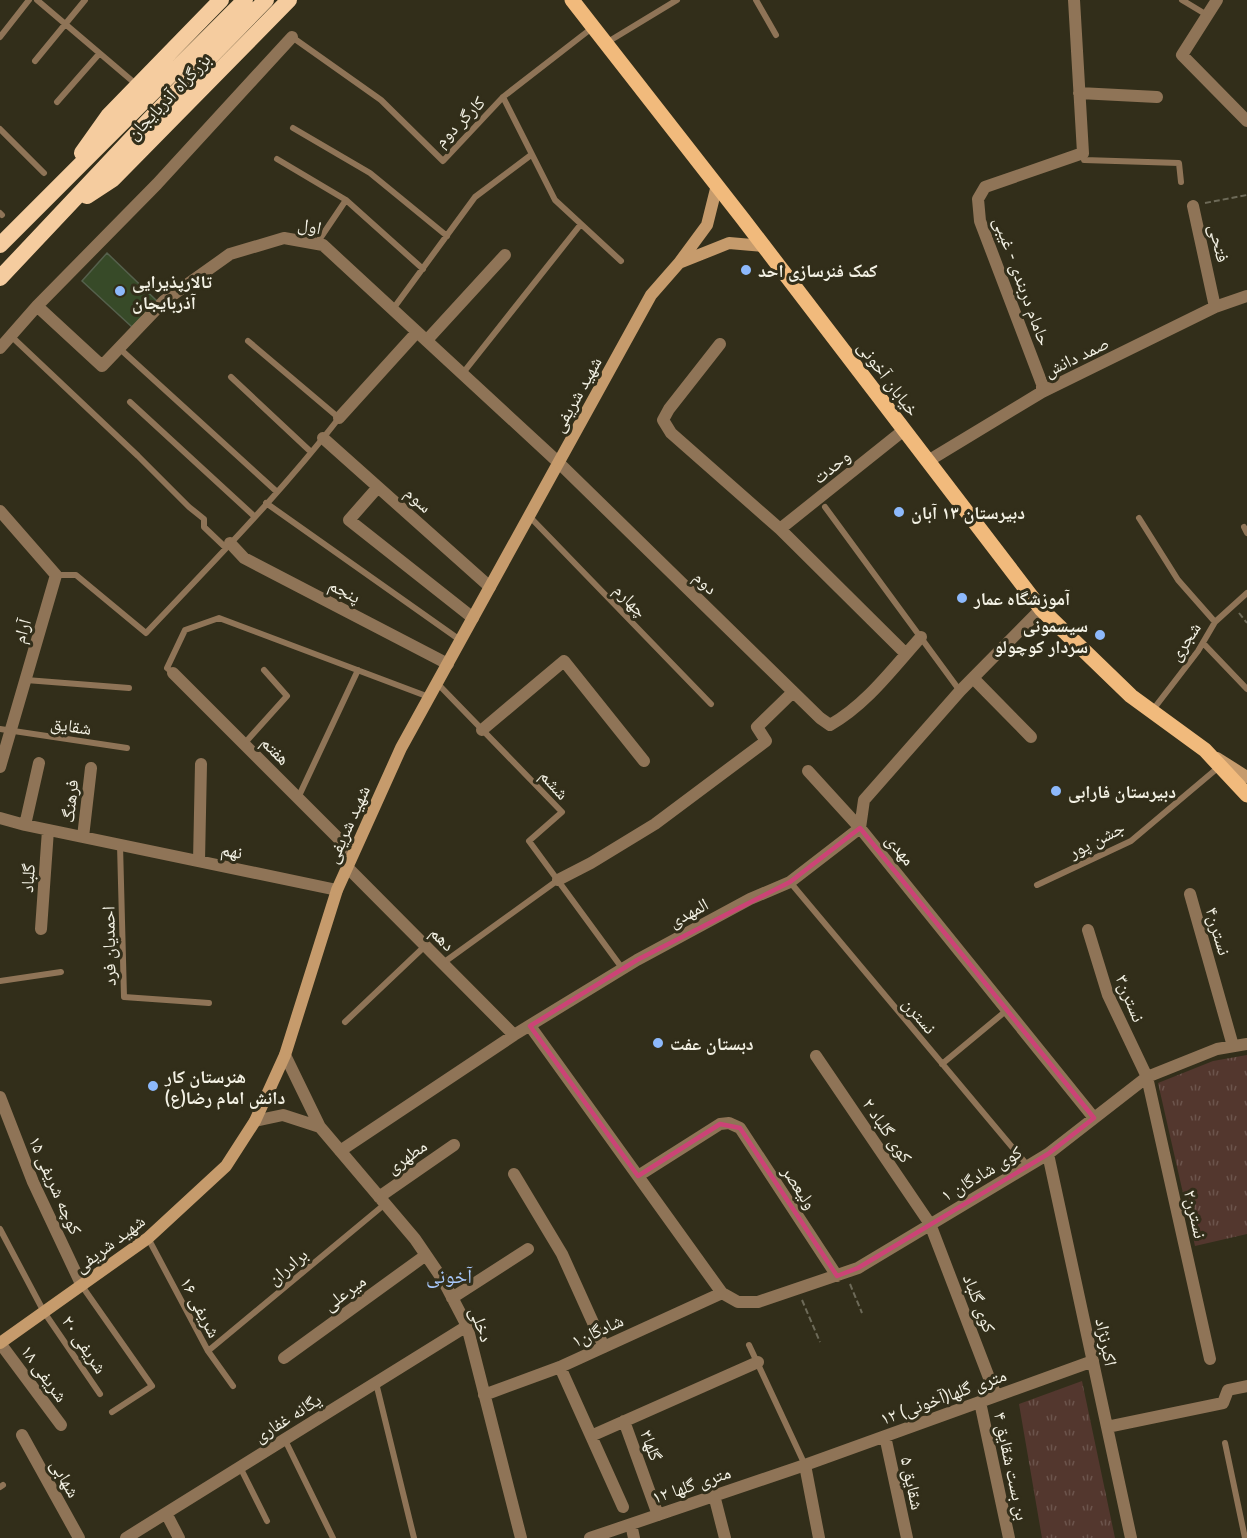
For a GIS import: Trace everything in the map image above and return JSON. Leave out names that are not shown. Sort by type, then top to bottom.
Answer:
[{"type":"highway","name":"بزرگراه آذربایجان","points":[[58,189],[109,115],[221,0]]},
{"type":"highway","name":"بزرگراه آذربایجان","points":[[0,245],[246,0]]},
{"type":"highway","name":"بزرگراه آذربایجان","points":[[0,278],[266,0]]},
{"type":"highway","name":"بزرگراه آذربایجان","points":[[66,209],[113,179],[289,0]]},
{"type":"main road","name":"خیابان آخونی","points":[[572,0],[764,246],[1041,609],[1131,696],[1205,750],[1247,795]]},
{"type":"main road","name":"شهید شریفی","points":[[0,1343],[148,1238],[226,1166],[255,1120],[285,1055],[337,890],[402,748],[651,295],[679,263],[707,225],[717,185]]},
{"type":"main road","points":[[679,263],[729,243],[764,246]]},
{"type":"main road","points":[[1205,750],[1247,777]]},
{"type":"street","points":[[1074,0],[1083,153]]},
{"type":"street","points":[[1217,0],[1182,56],[1247,121]]},
{"type":"street","points":[[0,348],[37,306],[157,184],[292,38]]},
{"type":"street","points":[[1079,93],[1157,97]]},
{"type":"street","name":"حامام دربندی - غیبی","points":[[1042,392],[1042,384],[980,221],[978,200],[985,187],[1083,153]]},
{"type":"street","name":"فتحی","points":[[1193,206],[1215,307]]},
{"type":"street","name":"اول","points":[[37,306],[102,366],[164,301],[230,254],[284,238],[323,245],[559,463]]},
{"type":"street","points":[[339,418],[505,255]]},
{"type":"street","name":"صمد دانش","points":[[928,461],[1034,399],[1042,392],[1215,307],[1247,297]]},
{"type":"street","points":[[720,344],[669,409],[663,420],[671,433],[780,529],[906,654],[921,637]]},
{"type":"street","name":"وحدت","points":[[780,529],[904,430]]},
{"type":"street","name":"سوم","points":[[323,438],[490,588]]},
{"type":"street","name":"دوم","points":[[559,463],[793,692],[830,725],[868,696],[906,654]]},
{"type":"street","points":[[378,487],[349,520],[473,618]]},
{"type":"street","points":[[0,511],[57,575]]},
{"type":"street","name":"پنجم","points":[[228,545],[244,558],[448,664]]},
{"type":"street","name":"آرام","points":[[0,767],[5,731],[26,680],[57,575]]},
{"type":"street","name":"مهدی","points":[[1041,609],[960,691],[864,800],[860,828],[1094,1118]]},
{"type":"street","points":[[482,730],[564,661],[644,761]]},
{"type":"street","name":"هفتم","points":[[173,673],[353,853]]},
{"type":"street","points":[[973,678],[1031,737]]},
{"type":"street","points":[[558,880],[655,824],[766,741],[757,727],[793,692]]},
{"type":"street","points":[[25,825],[39,763]]},
{"type":"street","points":[[199,861],[201,764]]},
{"type":"street","name":"فرهنگ","points":[[83,837],[91,768]]},
{"type":"street","points":[[808,771],[860,828]]},
{"type":"street","name":"نهم","points":[[0,818],[337,890]]},
{"type":"street","name":"المهدی","points":[[340,1151],[514,1035],[623,969],[750,899],[790,882],[860,828]]},
{"type":"street","name":"گلباد","points":[[41,929],[48,830]]},
{"type":"street","name":"دهم","points":[[347,867],[514,1035]]},
{"type":"street","name":"نسترن۴","points":[[1190,894],[1233,1046]]},
{"type":"street","name":"نسترن۳","points":[[1088,930],[1108,995],[1146,1077]]},
{"type":"street","points":[[530,1026],[722,1293]]},
{"type":"street","name":"کوی شادگان ۱","points":[[722,1293],[738,1302],[758,1302],[858,1268],[1048,1154],[1146,1077],[1217,1049],[1247,1044]]},
{"type":"street","name":"دخلی","points":[[285,1055],[320,1127],[415,1239],[467,1326],[521,1538]]},
{"type":"street","name":"کوی گلباد ۲","points":[[816,1056],[930,1224]]},
{"type":"street","name":"نسترن۲","points":[[1146,1077],[1210,1359]]},
{"type":"street","name":"کوچه شریفی ۱۵","points":[[0,1097],[33,1182],[82,1286]]},
{"type":"street","points":[[255,1120],[283,1115],[320,1127]]},
{"type":"street","name":"ولیعصر","points":[[638,1176],[720,1124],[729,1123],[740,1128],[841,1274]]},
{"type":"street","name":"مطهری","points":[[382,1200],[454,1145]]},
{"type":"street","name":"اکبرنژاد","points":[[1048,1154],[1131,1538]]},
{"type":"street","points":[[514,1174],[562,1254],[604,1347]]},
{"type":"street","name":"کوی گلباد","points":[[930,1224],[996,1396]]},
{"type":"street","points":[[452,1298],[528,1249]]},
{"type":"street","name":"میرعلی","points":[[284,1358],[426,1255]]},
{"type":"street","name":"شادگان۱","points":[[484,1395],[560,1367],[722,1293]]},
{"type":"street","name":"یگانه غفاری","points":[[126,1538],[467,1326]]},
{"type":"street","name":"شریفی ۱۸","points":[[0,1343],[61,1425]]},
{"type":"street","name":"۱۲ متری گلها(آخونی)","points":[[806,1465],[1093,1361]]},
{"type":"street","points":[[591,1436],[758,1362]]},
{"type":"street","points":[[560,1367],[623,1507]]},
{"type":"street","points":[[1107,1427],[1223,1404],[1228,1390],[1247,1386]]},
{"type":"street","name":"بن بست شقایق ۴","points":[[980,1402],[1009,1538]]},
{"type":"street","name":"گلها۳","points":[[624,1421],[658,1515]]},
{"type":"street","name":"شهابی","points":[[22,1435],[79,1538]]},
{"type":"street","name":"شقایق ۵","points":[[885,1436],[907,1538]]},
{"type":"street","points":[[806,1465],[819,1538]]},
{"type":"street","name":"۱۲ متری گلها","points":[[590,1538],[806,1465]]},
{"type":"street","points":[[714,1495],[725,1538]]},
{"type":"street","points":[[166,1513],[179,1538]]},
{"type":"street","points":[[631,1524],[634,1538]]},
{"type":"lane","points":[[0,37],[29,0]]},
{"type":"lane","points":[[37,0],[137,85]]},
{"type":"lane","points":[[35,61],[85,0]]},
{"type":"lane","points":[[606,43],[677,0]]},
{"type":"lane","points":[[756,0],[776,35]]},
{"type":"lane","points":[[1182,0],[1208,15]]},
{"type":"lane","name":"کارگر دوم","points":[[292,38],[381,100],[443,161],[503,97],[593,27]]},
{"type":"lane","points":[[57,102],[99,54]]},
{"type":"lane","points":[[503,97],[555,201],[621,261]]},
{"type":"lane","points":[[293,128],[370,173],[447,236]]},
{"type":"lane","points":[[0,129],[44,173]]},
{"type":"lane","points":[[1083,153],[1084,159],[1179,163],[1181,182]]},
{"type":"lane","points":[[393,309],[475,197],[531,155]]},
{"type":"lane","points":[[277,159],[346,200],[423,269]]},
{"type":"lane","points":[[317,244],[346,200]]},
{"type":"lane","points":[[462,374],[581,224]]},
{"type":"lane","points":[[11,336],[204,519],[204,527],[228,545]]},
{"type":"lane","points":[[57,575],[76,575],[146,633],[323,438],[339,418],[248,341]]},
{"type":"lane","points":[[119,348],[276,491]]},
{"type":"lane","points":[[231,377],[311,452]]},
{"type":"lane","points":[[130,402],[254,516]]},
{"type":"lane","points":[[266,503],[461,640]]},
{"type":"lane","points":[[825,507],[960,691]]},
{"type":"lane","name":"چهارم","points":[[529,516],[711,704]]},
{"type":"lane","points":[[1139,518],[1178,580],[1215,622]]},
{"type":"lane","name":"شجری","points":[[1152,711],[1203,643],[1215,622],[1247,593]]},
{"type":"lane","points":[[173,673],[167,668],[185,630],[219,618],[430,697]]},
{"type":"lane","points":[[1203,643],[1247,689]]},
{"type":"lane","points":[[244,744],[287,696],[264,670]]},
{"type":"lane","points":[[298,798],[358,670]]},
{"type":"lane","points":[[26,680],[129,688]]},
{"type":"lane","name":"ششم","points":[[437,683],[562,812],[529,841],[623,969]]},
{"type":"lane","name":"شقایق","points":[[5,731],[127,748]]},
{"type":"lane","name":"جشن پور","points":[[1036,885],[1131,841],[1220,766]]},
{"type":"lane","name":"احمدیان فرد","points":[[120,845],[124,997],[209,1004]]},
{"type":"lane","points":[[443,963],[558,880]]},
{"type":"lane","name":"نسترن","points":[[790,882],[1028,1166]]},
{"type":"lane","points":[[345,1023],[425,946]]},
{"type":"lane","points":[[0,981],[61,972]]},
{"type":"lane","points":[[942,1064],[1007,1010]]},
{"type":"lane","name":"برادران","points":[[208,1351],[382,1200]]},
{"type":"lane","name":"شریفی ۲۰","points":[[0,1229],[44,1312],[100,1394]]},
{"type":"lane","name":"شریفی ۱۶","points":[[148,1238],[208,1351],[233,1386]]},
{"type":"lane","points":[[82,1286],[152,1386],[112,1412]]},
{"type":"lane","points":[[749,1346],[806,1465]]},
{"type":"lane","points":[[376,1383],[414,1538]]},
{"type":"lane","points":[[285,1439],[333,1538]]},
{"type":"lane","points":[[1225,1443],[1245,1538]]},
{"type":"lane","points":[[240,1467],[267,1521]]},
{"type":"path","name":"فتحی","points":[[1193,206],[1247,195]]},
{"type":"path","points":[[841,1274],[862,1313]]},
{"type":"path","points":[[798,1289],[820,1342]]},
{"type":"highlighted area","points":[[860,828],[1094,1118],[1048,1154],[858,1268],[837,1276],[740,1128],[720,1124],[638,1176],[530,1026],[637,960],[790,882]]},
{"type":"green space","points":[[1247,1055],[1247,1234],[1195,1246],[1158,1083],[1213,1061]]},
{"type":"green space","points":[[1082,1381],[1115,1538],[1042,1538],[1019,1404]]},
{"type":"building","name":"تالارپذیرایی آذربایجان","points":[[107,253],[157,301],[132,327],[82,281]]},
{"type":"place","name":"کمک فنرسازی احد","points":[[746,270]]},
{"type":"place","name":"تالارپذیرایی آذربایجان","points":[[120,291]]},
{"type":"place","name":"دبیرستان ۱۳ آبان","points":[[899,512]]},
{"type":"place","name":"آموزشگاه عمار","points":[[962,598]]},
{"type":"place","name":"سیسمونی سردار کوچولو","points":[[1100,635]]},
{"type":"place","name":"دبیرستان فارابی","points":[[1056,791]]},
{"type":"place","name":"دبستان عفت","points":[[658,1043]]},
{"type":"place","name":"هنرستان کار دانش امام رضا(ع)","points":[[153,1086]]},
{"type":"district","name":"آخونی","points":[[449,1275]]}]
